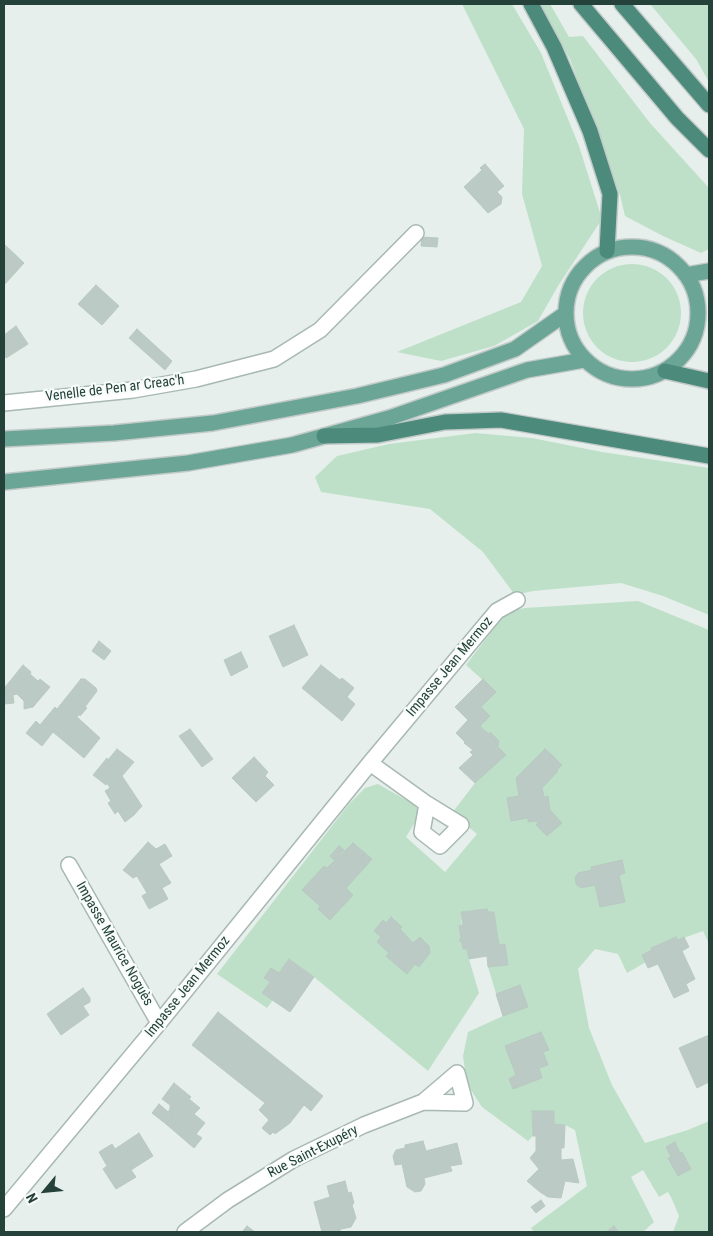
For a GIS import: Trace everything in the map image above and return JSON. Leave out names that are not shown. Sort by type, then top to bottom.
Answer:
[{"type":"highway","points":[[531,4],[554,47],[590,131],[610,194],[607,251]]},
{"type":"highway","points":[[581,4],[677,118],[709,150]]},
{"type":"highway","points":[[622,4],[709,105]]},
{"type":"highway","points":[[665,371],[709,381]]},
{"type":"highway","points":[[324,436],[378,435],[445,422],[501,420],[709,456]]},
{"type":"main road","points":[[625,246],[644,247],[662,253],[677,264],[686,275],[694,289],[704,316],[684,354],[665,371],[652,377],[638,380],[623,379],[609,376],[584,360],[571,339],[567,327],[566,301],[576,276],[595,258],[607,251],[625,246]]},
{"type":"main road","points":[[686,275],[709,270]]},
{"type":"main road","points":[[4,439],[114,433],[212,423],[357,396],[444,375],[515,349],[565,314]]},
{"type":"main road","points":[[4,482],[188,463],[292,445],[389,418],[527,370],[584,360]]},
{"type":"street","name":"Venelle de Pen ar Creac'h","points":[[4,403],[133,390],[196,379],[274,359],[320,330],[416,233]]},
{"type":"street","name":"Impasse Jean Mermoz","points":[[4,1209],[497,611],[517,600]]},
{"type":"street","points":[[370,763],[427,804]]},
{"type":"street","name":"Impasse Maurice Noguès","points":[[69,864],[159,1023]]},
{"type":"street","name":"Rue Saint-Exupéry","points":[[185,1232],[228,1200],[294,1159],[364,1125],[423,1102]]},
{"type":"green space","points":[[462,4],[512,4],[541,53],[579,146],[602,219],[558,286],[538,321],[494,346],[441,361],[397,352],[521,302],[542,266],[522,194],[524,129]]},
{"type":"green space","points":[[538,4],[550,4],[569,37],[583,36],[650,123],[709,188],[709,249],[701,253],[625,216],[620,195],[570,59]]},
{"type":"green space","points":[[650,4],[709,4],[709,82],[696,59]]},
{"type":"green space","points":[[632,264],[651,267],[667,278],[678,294],[681,313],[678,332],[667,348],[651,359],[632,362],[613,359],[597,348],[586,332],[583,313],[586,294],[597,278],[613,267]]},
{"type":"green space","points":[[475,433],[532,438],[602,452],[709,468],[709,615],[663,596],[621,583],[533,591],[515,595],[483,552],[430,509],[321,492],[315,477],[337,456],[389,444]]},
{"type":"green space","points":[[638,601],[709,630],[709,944],[703,931],[678,940],[676,937],[651,948],[652,950],[646,962],[627,973],[618,954],[595,949],[578,969],[589,1028],[612,1085],[645,1143],[688,1130],[709,1121],[709,1232],[673,1232],[679,1216],[672,1199],[668,1192],[659,1197],[643,1170],[631,1177],[654,1222],[643,1232],[619,1232],[614,1226],[606,1232],[534,1232],[531,1228],[587,1186],[575,1130],[565,1125],[554,1124],[554,1111],[532,1111],[533,1136],[528,1141],[482,1107],[467,1084],[463,1056],[468,1032],[503,1016],[488,967],[508,965],[505,945],[499,945],[494,912],[488,912],[487,909],[461,912],[463,949],[467,949],[479,993],[428,1071],[314,977],[289,959],[279,973],[264,978],[270,982],[262,993],[273,1000],[267,1008],[217,974],[349,804],[365,788],[378,784],[415,805],[420,814],[406,837],[445,872],[477,834],[452,813],[475,783],[506,755],[498,747],[499,741],[480,726],[490,716],[481,707],[496,692],[466,665],[506,612],[525,608]]},
{"type":"building","points":[[485,164],[504,186],[497,192],[502,197],[501,204],[488,213],[464,187],[482,170],[480,168]]},
{"type":"building","points":[[422,237],[438,238],[437,247],[421,246]]},
{"type":"building","points":[[4,244],[24,263],[4,285]]},
{"type":"building","points":[[96,285],[119,306],[102,325],[78,304]]},
{"type":"building","points":[[16,326],[28,344],[6,358],[4,354],[4,335]]},
{"type":"building","points":[[137,329],[172,361],[165,370],[129,338]]},
{"type":"building","points":[[294,625],[308,655],[283,667],[269,636]]},
{"type":"building","points":[[99,641],[111,651],[104,660],[92,651]]},
{"type":"building","points":[[241,652],[248,667],[231,676],[224,660]]},
{"type":"building","points":[[23,665],[38,681],[40,679],[50,687],[33,707],[24,709],[24,701],[17,694],[13,695],[14,703],[4,704],[4,687]]},
{"type":"building","points":[[321,665],[354,688],[347,697],[355,704],[342,721],[302,688]]},
{"type":"building","points":[[81,679],[85,679],[97,691],[85,707],[87,708],[77,717],[100,738],[84,758],[53,732],[42,746],[26,733],[36,721],[40,725],[55,707],[57,709]]},
{"type":"building","points":[[483,679],[496,692],[481,707],[490,716],[480,726],[499,741],[498,747],[506,755],[475,783],[459,768],[473,755],[470,752],[473,750],[456,733],[468,720],[455,707]]},
{"type":"building","points":[[190,729],[213,759],[202,767],[179,736]]},
{"type":"building","points":[[117,749],[134,762],[122,776],[142,806],[125,822],[118,811],[115,814],[108,803],[111,801],[105,791],[110,788],[107,783],[106,785],[93,775]]},
{"type":"building","points":[[545,749],[553,756],[548,761],[558,771],[542,788],[544,797],[548,796],[550,810],[562,823],[547,836],[536,825],[538,823],[535,821],[528,822],[528,818],[511,821],[507,798],[519,796],[516,778]]},
{"type":"building","points":[[553,756],[562,765],[557,770],[548,761]]},
{"type":"building","points":[[254,757],[268,772],[265,776],[274,785],[256,802],[232,778]]},
{"type":"building","points":[[148,842],[156,849],[165,844],[172,856],[159,864],[171,883],[162,888],[168,899],[149,909],[142,896],[147,893],[137,876],[133,878],[123,870]]},
{"type":"building","points":[[353,843],[365,853],[359,861],[366,866],[346,888],[353,895],[330,920],[318,909],[320,906],[302,890],[324,866],[327,868]]},
{"type":"building","points":[[339,846],[344,850],[334,860],[330,856]]},
{"type":"building","points":[[365,853],[372,859],[366,866],[359,861]]},
{"type":"building","points":[[622,860],[625,873],[619,875],[625,902],[600,907],[595,885],[581,888],[576,884],[575,878],[578,873],[592,870],[591,867]]},
{"type":"building","points":[[487,909],[488,912],[494,912],[499,945],[505,944],[508,965],[488,967],[487,956],[469,959],[467,949],[463,949],[462,943],[459,940],[461,938],[459,926],[463,925],[461,912]]},
{"type":"building","points":[[391,917],[402,927],[400,929],[413,943],[420,937],[429,946],[430,953],[419,967],[415,964],[407,974],[386,956],[389,953],[377,942],[381,937],[374,931],[383,920],[386,923]]},
{"type":"building","points":[[676,937],[678,940],[684,937],[689,947],[682,951],[695,979],[686,984],[689,991],[674,998],[658,964],[648,968],[642,955],[652,950],[651,948]]},
{"type":"building","points":[[289,959],[314,977],[290,1012],[262,993],[270,982],[264,978],[271,968],[279,973]]},
{"type":"building","points":[[520,985],[528,1007],[503,1016],[496,994]]},
{"type":"building","points":[[83,988],[90,998],[90,1002],[83,1006],[89,1015],[61,1035],[47,1014]]},
{"type":"building","points":[[218,1012],[323,1096],[311,1111],[304,1105],[290,1123],[275,1134],[273,1132],[270,1135],[262,1128],[269,1120],[259,1110],[265,1103],[192,1045]]},
{"type":"building","points":[[541,1032],[549,1050],[543,1052],[548,1065],[539,1068],[542,1078],[513,1089],[509,1079],[516,1075],[505,1046]]},
{"type":"building","points":[[709,1035],[709,1082],[697,1088],[679,1048]]},
{"type":"building","points":[[174,1083],[191,1097],[189,1099],[200,1108],[194,1114],[205,1123],[196,1134],[202,1138],[194,1148],[166,1124],[173,1116],[168,1112],[170,1105],[162,1099]]},
{"type":"building","points":[[159,1104],[173,1116],[166,1124],[152,1113]]},
{"type":"building","points":[[532,1111],[554,1111],[554,1124],[565,1125],[564,1148],[561,1148],[561,1160],[573,1159],[579,1183],[565,1181],[561,1198],[548,1197],[527,1181],[539,1169],[530,1158],[536,1151]]},
{"type":"building","points":[[139,1133],[153,1156],[131,1170],[136,1177],[116,1189],[103,1169],[107,1166],[99,1152],[112,1144],[115,1149]]},
{"type":"building","points":[[423,1141],[426,1151],[457,1143],[462,1164],[450,1166],[452,1171],[424,1178],[425,1184],[421,1191],[415,1192],[407,1187],[402,1164],[395,1165],[393,1156],[396,1150],[405,1148],[405,1145]]},
{"type":"building","points":[[675,1142],[691,1169],[678,1176],[668,1158],[671,1157],[666,1147]]},
{"type":"building","points":[[345,1181],[348,1193],[351,1192],[356,1218],[351,1227],[341,1229],[339,1232],[322,1232],[314,1202],[330,1197],[327,1186]]},
{"type":"building","points":[[541,1200],[545,1206],[536,1213],[531,1207]]},
{"type":"building","points":[[247,1226],[255,1232],[242,1232]]},
{"type":"building","points":[[614,1226],[619,1232],[606,1232]]}]
